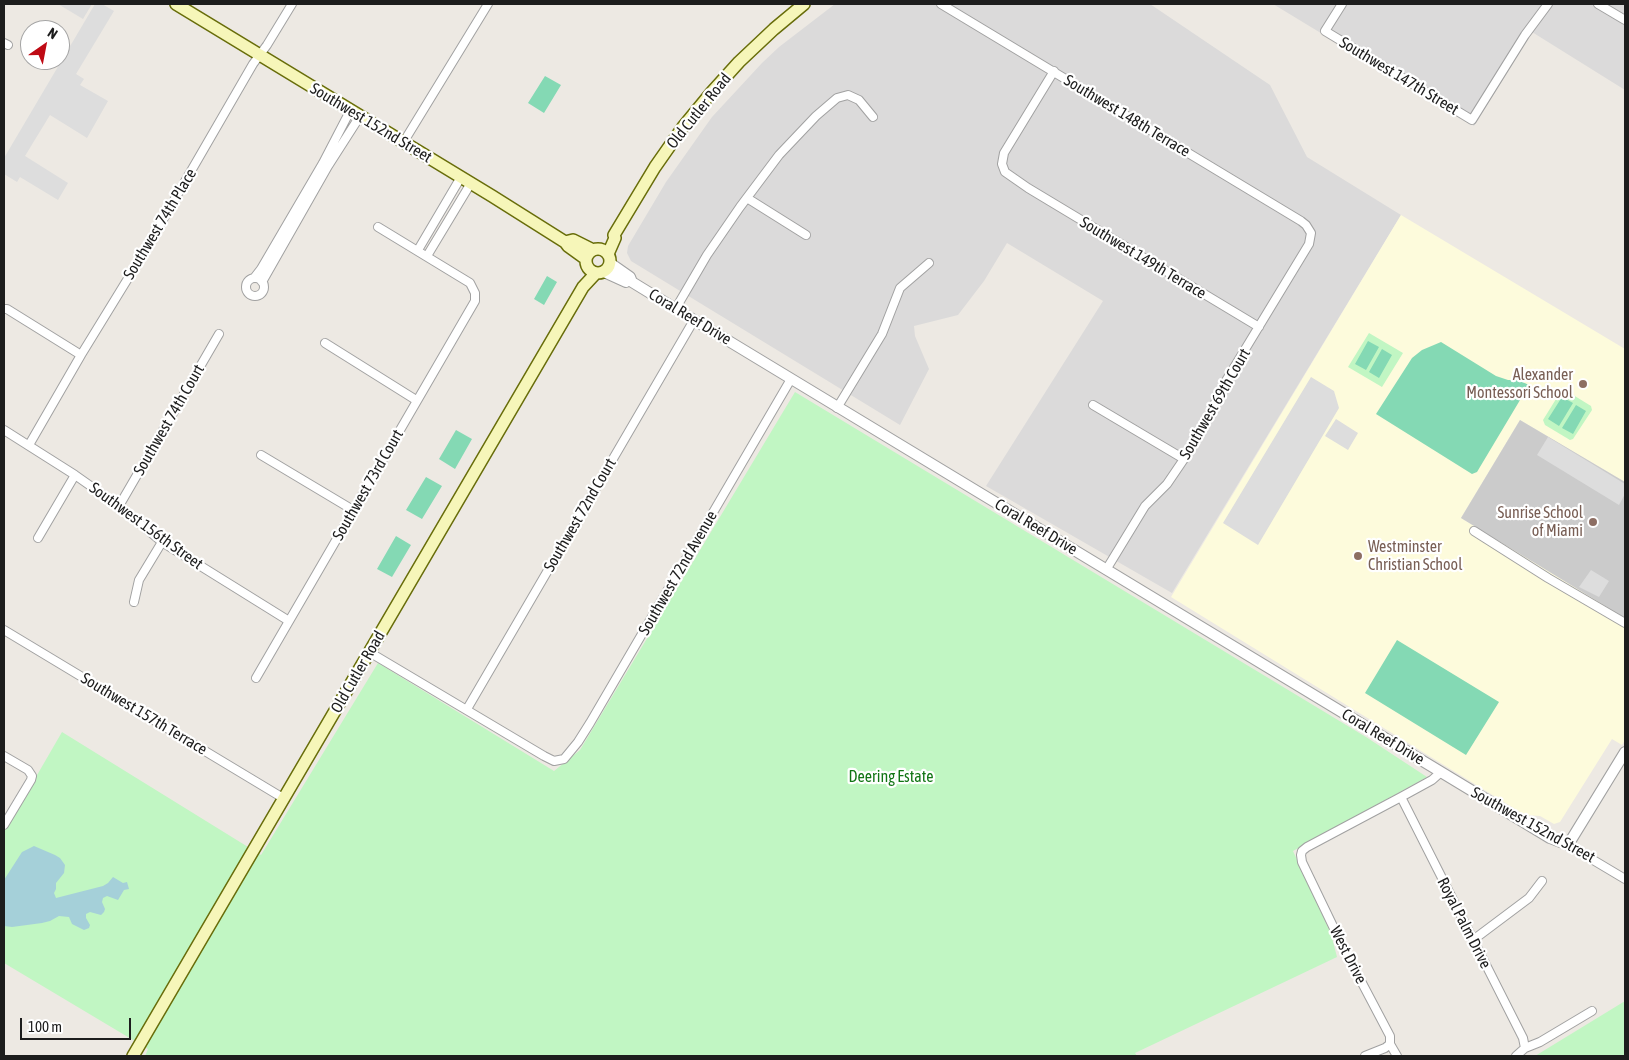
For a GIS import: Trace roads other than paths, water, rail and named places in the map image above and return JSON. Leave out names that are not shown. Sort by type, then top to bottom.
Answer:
[{"type":"main road","name":"Southwest 152nd Street","points":[[176,4],[466,180],[565,242],[568,246],[598,261]]},
{"type":"main road","name":"Old Cutler Road","points":[[134,1056],[598,261],[603,244],[610,235],[614,235],[663,156],[701,104],[748,53],[804,4]]},
{"type":"street","name":"Southwest 74th Place","points":[[29,445],[292,4]]},
{"type":"street","points":[[403,143],[488,4]]},
{"type":"street","name":"Southwest 148th Terrace","points":[[942,4],[1301,221],[1310,231]]},
{"type":"street","name":"Southwest 147th Street","points":[[1342,4],[1325,31],[1472,120],[1525,35],[1548,4]]},
{"type":"street","points":[[1598,4],[1610,7],[1625,20]]},
{"type":"street","name":"Southwest 149th Terrace","points":[[1054,71],[1006,148],[1002,159],[1002,167],[1005,172],[1028,188],[1259,328]]},
{"type":"street","points":[[676,308],[707,255],[747,198],[781,152],[816,116],[837,98],[848,95],[858,99],[872,117]]},
{"type":"street","points":[[284,235],[262,282],[264,287],[262,293],[257,296],[251,296],[246,286],[249,280],[254,278],[261,269],[284,235],[355,114]]},
{"type":"street","points":[[418,250],[466,180]]},
{"type":"street","points":[[378,227],[427,256],[466,180]]},
{"type":"street","points":[[747,198],[806,235]]},
{"type":"street","name":"Southwest 69th Court","points":[[1106,570],[1145,506],[1167,484],[1184,458],[1208,418],[1224,384],[1309,244],[1310,231]]},
{"type":"street","name":"Southwest 73rd Court","points":[[256,678],[411,412],[416,400],[474,304],[476,297],[468,281],[427,256]]},
{"type":"street","name":"Coral Reef Drive","points":[[598,261],[626,282],[632,282],[676,308],[837,408],[1441,772]]},
{"type":"street","points":[[837,408],[883,332],[900,288],[929,263]]},
{"type":"street","points":[[254,278],[262,282]]},
{"type":"street","points":[[4,309],[7,309],[81,355]]},
{"type":"street","name":"Southwest 72nd Court","points":[[466,709],[694,320]]},
{"type":"street","name":"Southwest 74th Court","points":[[119,506],[219,334]]},
{"type":"street","points":[[325,343],[416,400]]},
{"type":"street","name":"Southwest 72nd Avenue","points":[[466,709],[554,761],[564,758],[572,750],[590,723],[791,379]]},
{"type":"street","points":[[1094,405],[1184,458]]},
{"type":"street","name":"Southwest 156th Street","points":[[4,430],[75,475],[119,506],[162,542],[289,621]]},
{"type":"street","points":[[261,455],[353,510]]},
{"type":"street","points":[[38,538],[75,475]]},
{"type":"street","points":[[1474,531],[1548,578],[1625,623]]},
{"type":"street","points":[[134,602],[139,580],[162,542]]},
{"type":"street","name":"Southwest 157th Terrace","points":[[4,630],[283,798]]},
{"type":"street","points":[[369,652],[466,709]]},
{"type":"street","points":[[1568,845],[1625,752]]},
{"type":"street","points":[[4,756],[30,773],[31,780],[4,825]]},
{"type":"street","points":[[1401,797],[1432,780],[1441,772]]},
{"type":"street","name":"Southwest 152nd Street","points":[[1441,772],[1550,838],[1568,845],[1625,878]]},
{"type":"street","name":"West Drive","points":[[1397,1056],[1390,1044],[1390,1036],[1342,945],[1302,862],[1301,852],[1401,797]]},
{"type":"street","name":"Royal Palm Drive","points":[[1401,797],[1523,1038],[1525,1048]]},
{"type":"street","points":[[1473,940],[1529,898],[1542,881]]},
{"type":"street","points":[[1516,1056],[1525,1048],[1540,1042],[1592,1011]]},
{"type":"street","points":[[1365,1056],[1390,1044]]},
{"type":"water","points":[[34,846],[60,858],[65,865],[64,873],[56,883],[54,893],[56,898],[103,886],[113,877],[123,883],[127,882],[129,889],[124,890],[118,900],[107,896],[103,898],[104,912],[101,915],[90,912],[86,914],[90,925],[89,928],[84,930],[72,924],[69,917],[59,916],[42,923],[12,927],[4,926],[4,880],[22,852]]},
{"type":"place","name":"Alexander Montessori School","points":[[1583,384]]},
{"type":"place","name":"Sunrise School of Miami","points":[[1593,522]]},
{"type":"place","name":"Westminster Christian School","points":[[1358,556]]},
{"type":"park label","name":"Deering Estate","points":[[891,777]]}]
